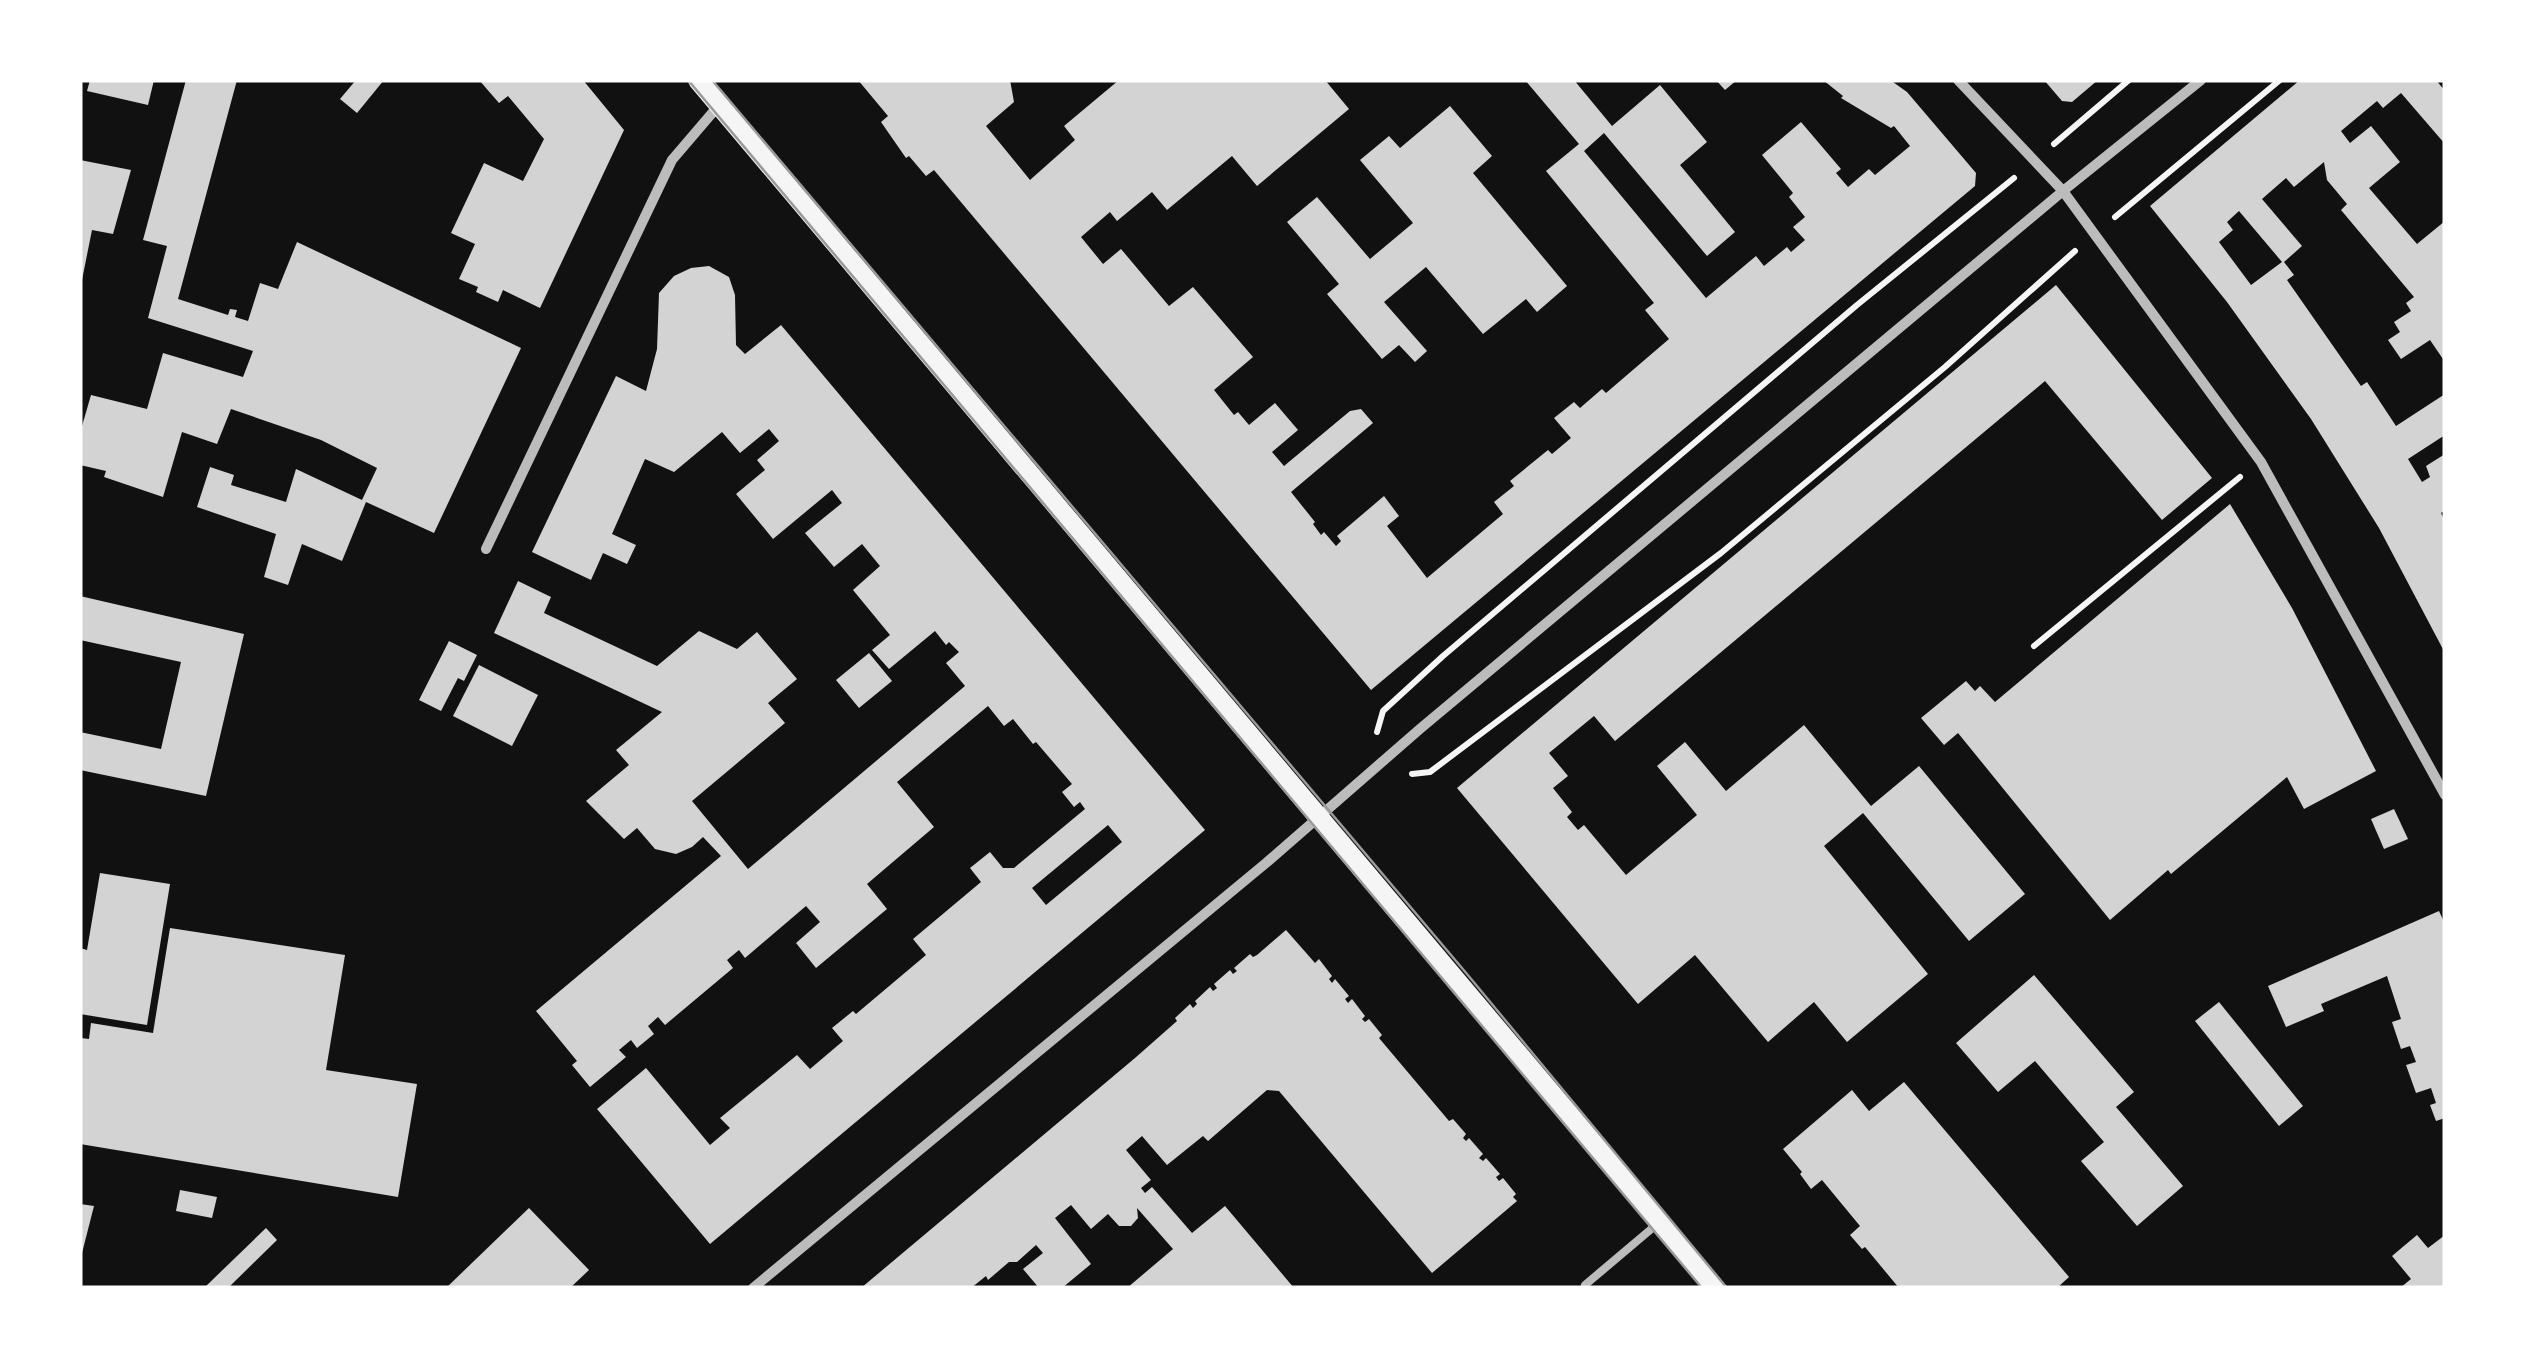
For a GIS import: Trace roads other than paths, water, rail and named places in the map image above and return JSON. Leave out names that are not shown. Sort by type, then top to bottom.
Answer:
[{"type":"main road","points":[[698,80],[1716,1288]]},
{"type":"street","points":[[1958,80],[2063,191],[2261,462],[2445,795]]},
{"type":"street","points":[[752,1288],[2200,80]]},
{"type":"street","points":[[486,550],[672,160],[719,105]]},
{"type":"lane","points":[[1585,1284],[1660,1222]]},
{"type":"tram line","points":[[688,80],[1702,1288]]},
{"type":"tram line","points":[[712,80],[1727,1288]]}]
